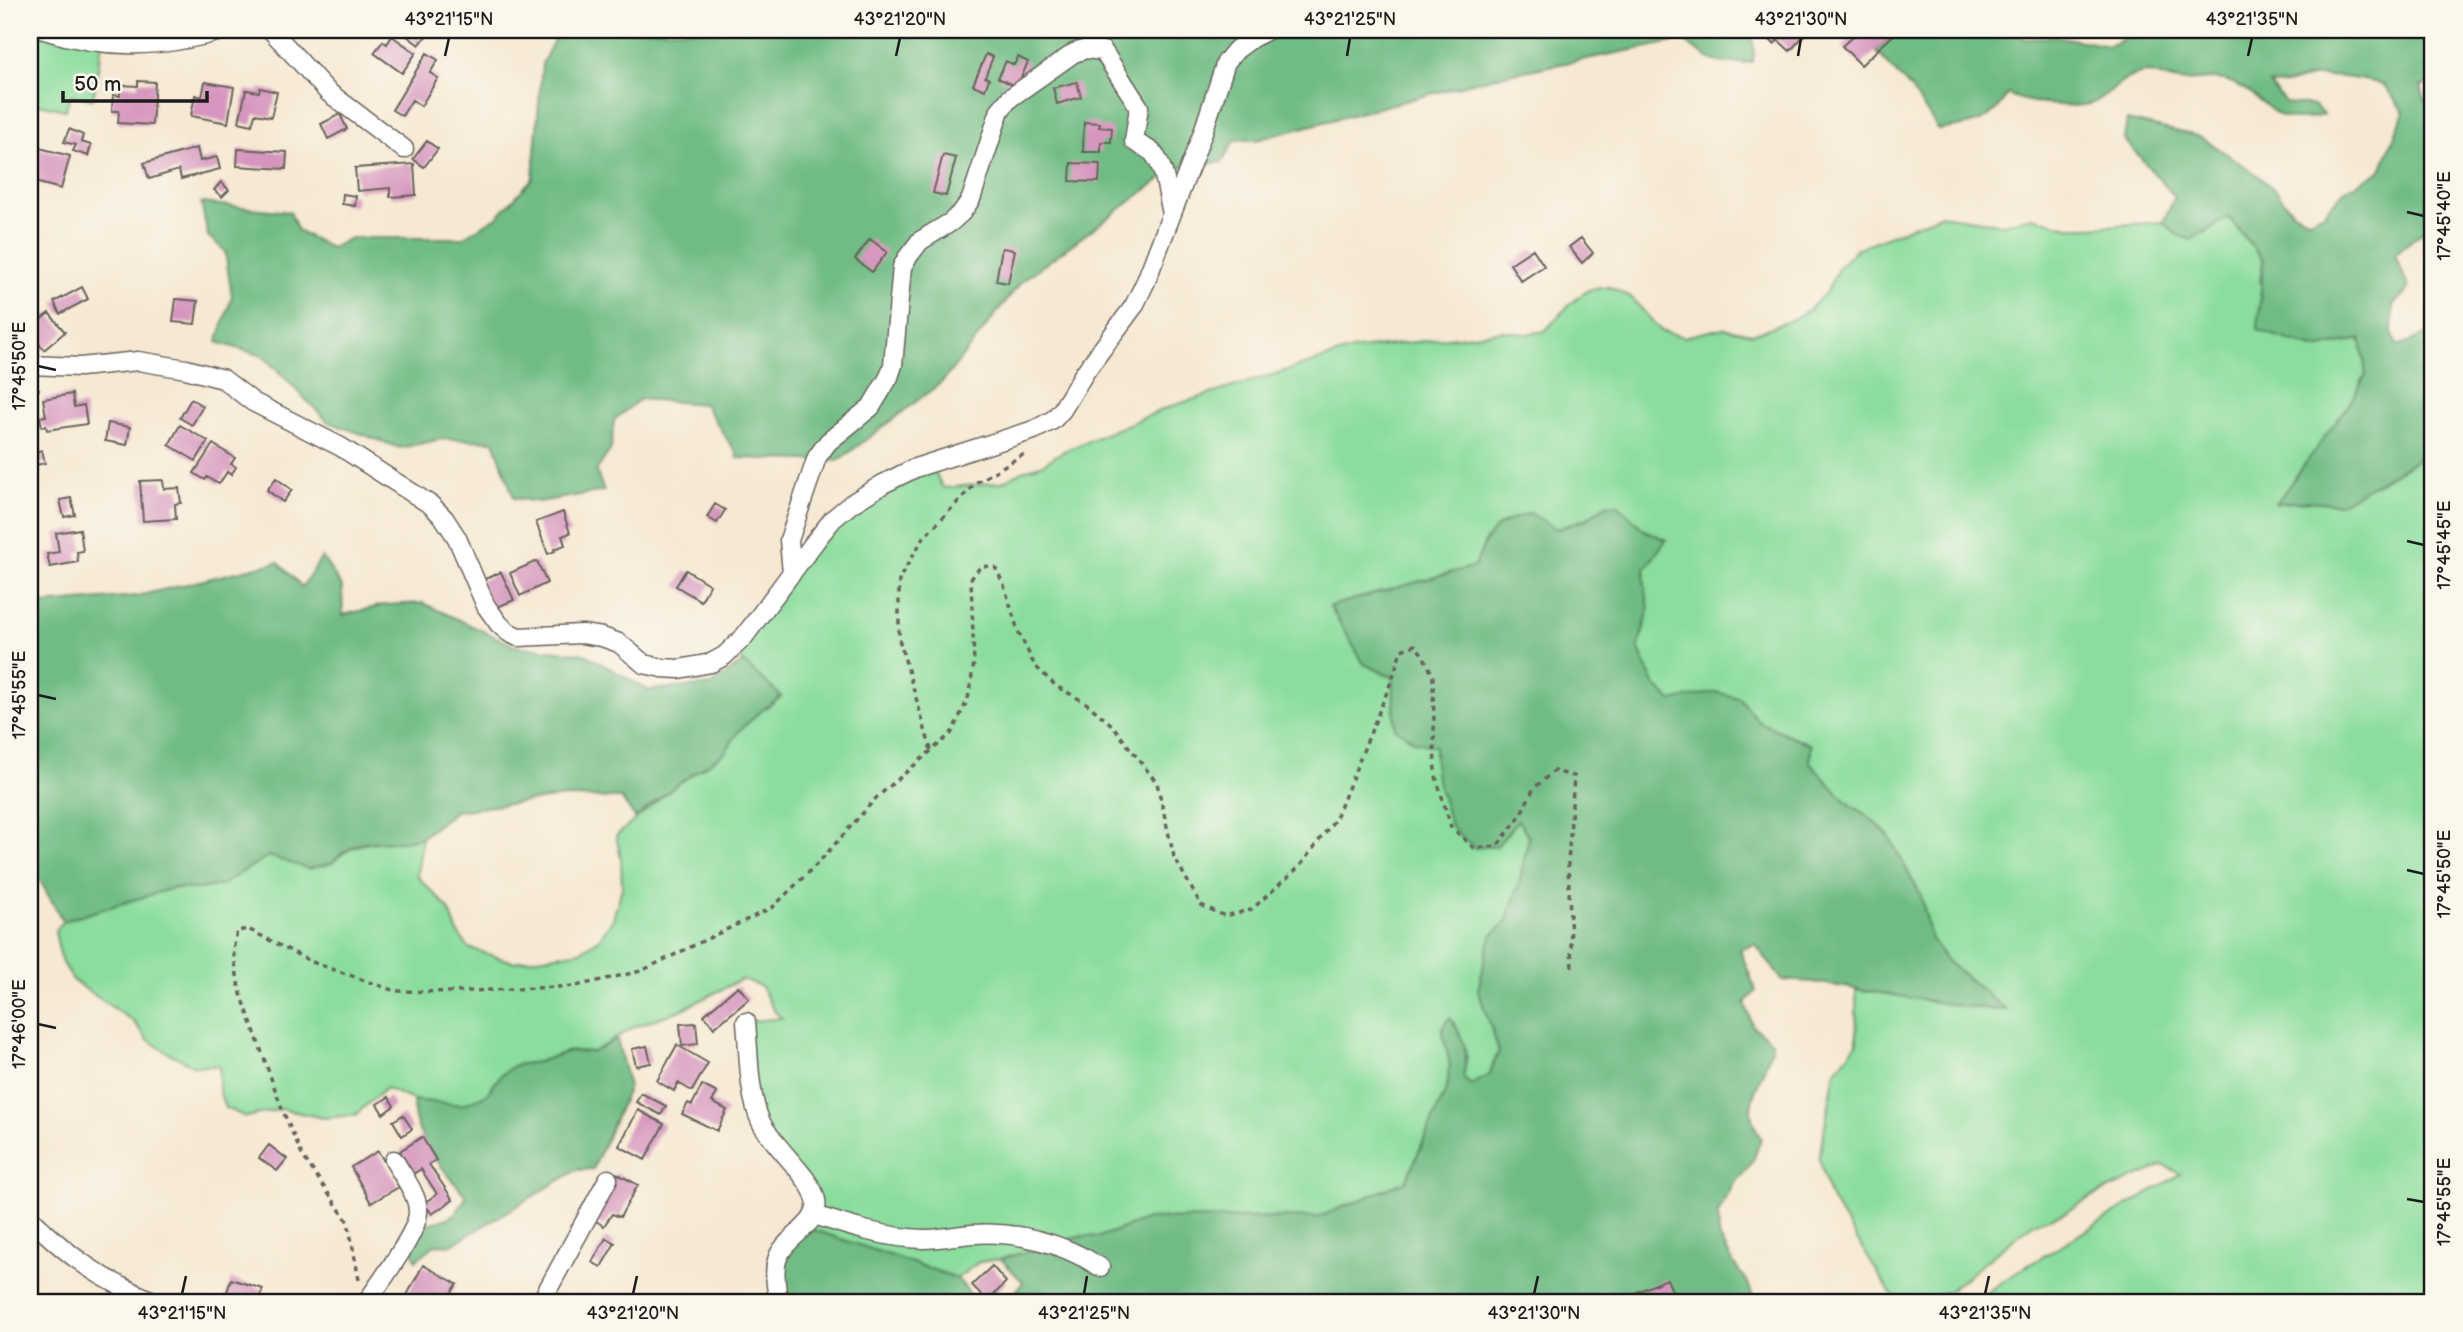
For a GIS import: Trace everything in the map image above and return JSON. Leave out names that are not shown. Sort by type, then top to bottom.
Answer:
[{"type":"street","points":[[44,30],[101,44],[135,45],[176,41],[224,30]]},
{"type":"street","points":[[271,30],[328,92],[404,149]]},
{"type":"street","points":[[30,365],[80,367],[138,361],[198,371],[223,379],[253,402],[341,447],[431,505],[444,518],[457,538],[486,606],[499,624],[518,637],[582,634],[602,637],[619,643],[644,664],[679,669],[703,665],[724,656],[743,638],[833,519],[851,504],[915,468],[1034,430],[1053,420],[1062,410],[1085,372],[1134,306],[1172,213],[1226,62],[1244,44],[1268,30]]},
{"type":"street","points":[[793,573],[789,540],[817,457],[828,442],[871,407],[889,377],[902,267],[920,241],[951,222],[971,199],[993,128],[1000,110],[1010,98],[1074,53],[1086,49],[1103,51],[1139,107],[1134,141],[1150,150],[1156,157],[1162,169],[1172,213]]},
{"type":"street","points":[[746,1022],[754,1102],[760,1121],[771,1139],[811,1187],[816,1200],[815,1215],[811,1222],[787,1241],[777,1259],[775,1273],[778,1302]]},
{"type":"street","points":[[364,1296],[416,1226],[416,1202],[394,1160]]},
{"type":"street","points":[[541,1302],[608,1179]]},
{"type":"street","points":[[815,1215],[839,1224],[891,1236],[926,1239],[1001,1234],[1042,1241],[1066,1248],[1100,1267]]},
{"type":"street","points":[[30,1218],[85,1267],[122,1288],[155,1302]]},
{"type":"path","points":[[931,750],[899,639],[899,579],[924,537],[977,482],[1028,452]]},
{"type":"path","points":[[364,1296],[348,1222],[302,1155],[282,1109],[239,988],[233,950],[237,931],[248,929],[312,962],[395,991],[453,992],[576,986],[641,971],[773,907],[819,862],[877,797],[951,734],[968,699],[974,663],[971,579],[981,566],[995,567],[1004,585],[1018,631],[1035,666],[1056,686],[1086,703],[1112,724],[1157,783],[1174,857],[1201,905],[1224,916],[1251,910],[1299,867],[1336,818],[1393,677],[1401,650],[1415,645],[1433,676],[1435,774],[1451,827],[1474,848],[1497,846],[1518,819],[1534,788],[1554,771],[1574,776],[1568,864],[1572,970]]},
{"type":"green space","points":[[30,30],[224,30],[102,44],[93,99],[71,95],[65,110],[30,102]]},
{"type":"green space","points":[[559,30],[1740,30],[1753,40],[1754,55],[1752,62],[1722,63],[1707,58],[1684,40],[1503,75],[1256,140],[1235,140],[1222,162],[1177,167],[1022,281],[943,381],[838,461],[737,458],[704,404],[640,399],[614,420],[611,449],[596,471],[604,491],[539,502],[514,498],[494,441],[442,439],[400,448],[328,422],[263,356],[217,342],[232,297],[225,251],[208,236],[201,203],[290,212],[298,231],[331,248],[351,238],[462,238],[497,217],[533,178],[542,64]]},
{"type":"green space","points":[[1899,30],[2011,30],[2025,39],[2055,36],[2108,46],[2145,30],[2252,30],[2286,35],[2314,31],[2433,30],[2433,82],[2421,86],[2433,115],[2433,223],[2395,254],[2409,289],[2393,305],[2392,333],[2398,346],[2433,332],[2433,450],[2340,504],[2309,501],[2276,503],[2350,403],[2366,374],[2361,339],[2316,349],[2258,330],[2263,260],[2229,217],[2191,240],[2177,235],[2163,222],[2175,197],[2124,139],[2127,120],[2201,137],[2252,171],[2275,190],[2293,212],[2310,220],[2324,213],[2344,191],[2381,170],[2404,112],[2383,84],[2329,76],[2312,77],[2282,85],[2269,84],[2286,103],[2315,106],[2323,115],[2292,119],[2282,116],[2246,90],[2225,80],[2181,81],[2148,73],[2127,79],[2089,104],[2053,105],[2008,94],[1987,117],[1970,124],[1939,130],[1911,89],[1876,51]]},
{"type":"green space","points":[[1940,215],[2003,224],[2032,217],[2068,227],[2163,222],[2177,235],[2206,233],[2228,217],[2263,260],[2260,282],[2316,349],[2361,338],[2366,374],[2350,403],[2277,503],[2309,501],[2375,485],[2433,450],[2433,1302],[1972,1302],[2180,1174],[2164,1165],[2093,1196],[2064,1213],[2034,1223],[1950,1290],[1922,1302],[1902,1302],[1890,1292],[1830,1197],[1819,1158],[1835,1072],[1857,1043],[1856,989],[1961,1006],[2005,1009],[1947,961],[1931,939],[1921,896],[1888,835],[1869,817],[1845,801],[1810,763],[1811,745],[1759,722],[1739,698],[1671,701],[1655,686],[1638,648],[1649,609],[1645,569],[1666,540],[1644,530],[1617,504],[1606,505],[1587,518],[1557,529],[1530,514],[1486,539],[1475,566],[1330,606],[1364,664],[1393,677],[1395,728],[1416,742],[1435,746],[1435,773],[1497,846],[1518,819],[1529,837],[1520,880],[1506,922],[1493,935],[1486,1010],[1499,1051],[1488,1076],[1471,1085],[1463,1078],[1467,1056],[1442,1028],[1450,1065],[1447,1088],[1406,1181],[1319,1217],[1148,1219],[1099,1237],[1082,1236],[1001,1259],[979,1262],[957,1278],[805,1227],[816,1207],[760,1121],[746,1022],[782,1018],[774,1011],[761,986],[742,979],[683,1009],[634,1027],[593,1052],[569,1051],[538,1062],[515,1065],[501,1075],[486,1095],[461,1105],[413,1100],[386,1088],[355,1115],[323,1118],[282,1109],[246,1117],[225,1108],[219,1090],[219,1066],[194,1066],[148,1040],[134,1022],[74,981],[62,963],[55,932],[63,921],[173,888],[197,889],[221,885],[268,856],[287,861],[332,863],[353,848],[364,844],[422,837],[417,876],[449,909],[458,933],[469,948],[513,962],[581,951],[599,939],[613,919],[622,888],[621,858],[616,836],[675,786],[725,752],[739,731],[781,697],[743,662],[733,648],[833,519],[930,463],[943,488],[1002,482],[1043,464],[1062,452],[1169,407],[1352,350],[1504,331],[1526,334],[1545,331],[1568,306],[1588,290],[1610,287],[1631,297],[1661,331],[1684,337],[1723,328],[1752,334],[1789,321],[1809,310],[1827,291],[1839,267],[1856,249]]},
{"type":"green space","points":[[1617,504],[1644,530],[1666,540],[1645,569],[1649,609],[1638,648],[1655,686],[1671,701],[1716,692],[1739,698],[1759,722],[1811,745],[1810,763],[1845,801],[1869,817],[1888,835],[1921,896],[1931,939],[1947,961],[2006,1010],[1961,1006],[1813,982],[1782,980],[1755,944],[1740,950],[1756,991],[1745,1003],[1753,1027],[1772,1041],[1768,1060],[1752,1100],[1753,1123],[1761,1139],[1752,1163],[1733,1185],[1718,1213],[1719,1236],[1733,1263],[1748,1283],[1755,1302],[1017,1302],[1012,1297],[1023,1282],[1001,1259],[1082,1236],[1099,1237],[1148,1219],[1319,1217],[1406,1181],[1447,1088],[1450,1065],[1442,1028],[1450,1017],[1464,1046],[1466,1060],[1463,1078],[1471,1085],[1489,1075],[1499,1051],[1478,990],[1488,945],[1493,935],[1506,922],[1520,880],[1529,837],[1518,820],[1497,846],[1474,848],[1451,827],[1435,773],[1435,746],[1416,742],[1395,728],[1393,677],[1364,664],[1330,606],[1475,566],[1484,544],[1494,530],[1517,517],[1530,513],[1557,529],[1587,519],[1606,505]]},
{"type":"green space","points":[[322,557],[342,587],[343,615],[384,605],[423,603],[515,646],[585,654],[648,690],[712,685],[743,662],[781,696],[739,731],[725,752],[675,786],[635,818],[621,798],[563,797],[455,811],[422,837],[404,841],[362,842],[342,853],[332,863],[309,869],[268,856],[221,885],[197,889],[173,888],[63,921],[39,879],[30,884],[30,605],[137,596],[278,562],[302,587]]},
{"type":"green space","points":[[617,1039],[629,1087],[593,1169],[577,1170],[451,1245],[436,1244],[416,1260],[408,1240],[416,1226],[440,1221],[452,1215],[458,1211],[466,1196],[423,1140],[414,1114],[413,1100],[461,1105],[486,1095],[501,1075],[515,1065],[538,1062],[569,1051],[593,1052]]},
{"type":"green space","points":[[805,1227],[957,1278],[975,1300],[778,1302],[787,1241]]},
{"type":"building","points":[[399,30],[431,30],[419,45]]},
{"type":"building","points":[[1763,30],[1809,30],[1790,51],[1778,40],[1774,44]]},
{"type":"building","points":[[1860,30],[1899,30],[1861,65],[1842,46]]},
{"type":"building","points":[[392,36],[416,53],[402,73],[374,53],[383,41],[387,44]]},
{"type":"building","points":[[427,53],[438,60],[430,73],[438,78],[421,106],[412,100],[402,116],[392,110]]},
{"type":"building","points":[[986,54],[993,57],[985,77],[989,79],[985,90],[973,85]]},
{"type":"building","points":[[1018,57],[1028,62],[1017,87],[998,78],[1006,61],[1014,65]]},
{"type":"building","points":[[138,81],[155,82],[152,125],[118,123],[119,111],[112,111],[113,95],[120,96],[120,85],[138,86]]},
{"type":"building","points":[[205,82],[234,87],[228,123],[191,116],[195,95],[202,97]]},
{"type":"building","points":[[1077,82],[1081,97],[1057,104],[1053,88]]},
{"type":"building","points":[[260,88],[277,92],[271,117],[255,114],[252,125],[239,122],[246,90],[259,92]]},
{"type":"building","points":[[340,114],[347,129],[328,139],[321,124]]},
{"type":"building","points":[[1084,122],[1100,123],[1099,127],[1112,128],[1111,142],[1101,142],[1101,152],[1083,152]]},
{"type":"building","points":[[69,129],[83,135],[81,142],[91,145],[88,156],[73,151],[76,145],[64,142]]},
{"type":"building","points":[[427,141],[438,149],[424,167],[413,159]]},
{"type":"building","points":[[40,148],[70,156],[61,189],[31,181]]},
{"type":"building","points":[[197,148],[200,161],[217,157],[220,169],[181,179],[179,170],[149,179],[144,163]]},
{"type":"building","points":[[238,149],[287,152],[286,169],[237,166]]},
{"type":"building","points":[[943,155],[956,158],[946,196],[933,193]]},
{"type":"building","points":[[1071,163],[1100,164],[1099,182],[1070,181]]},
{"type":"building","points":[[414,164],[416,195],[390,197],[390,188],[357,191],[355,168]]},
{"type":"building","points":[[221,182],[229,190],[222,197],[214,190]]},
{"type":"building","points":[[343,194],[356,196],[355,206],[342,204]]},
{"type":"building","points":[[1581,238],[1593,253],[1582,263],[1569,247]]},
{"type":"building","points":[[870,239],[887,252],[872,272],[855,259]]},
{"type":"building","points":[[1002,248],[1015,250],[1008,283],[996,281]]},
{"type":"building","points":[[1533,249],[1544,266],[1521,281],[1510,264]]},
{"type":"building","points":[[82,287],[88,299],[60,314],[54,302]]},
{"type":"building","points":[[176,299],[198,301],[195,324],[173,322]]},
{"type":"building","points":[[49,313],[65,332],[44,350],[30,332],[30,328]]},
{"type":"building","points":[[30,384],[39,389],[30,405]]},
{"type":"building","points":[[72,394],[74,407],[84,405],[87,424],[47,430],[46,426],[42,427],[40,417],[46,416],[43,399]]},
{"type":"building","points":[[191,399],[203,406],[192,425],[180,418]]},
{"type":"building","points":[[108,423],[130,427],[127,445],[105,441]]},
{"type":"building","points":[[180,425],[208,441],[196,461],[169,445]]},
{"type":"building","points":[[213,444],[235,458],[231,464],[236,467],[231,475],[227,472],[219,484],[194,473]]},
{"type":"building","points":[[42,450],[45,463],[32,466],[30,454]]},
{"type":"building","points":[[276,478],[292,490],[283,502],[267,490]]},
{"type":"building","points":[[163,480],[164,489],[179,488],[181,503],[175,504],[176,519],[143,521],[140,481]]},
{"type":"building","points":[[71,498],[75,515],[64,517],[60,500]]},
{"type":"building","points":[[715,504],[725,510],[717,523],[707,517]]},
{"type":"building","points":[[563,512],[570,533],[562,536],[565,545],[548,554],[536,522]]},
{"type":"building","points":[[30,515],[37,538],[33,539],[35,548],[30,549]]},
{"type":"building","points":[[80,529],[83,551],[77,552],[78,562],[50,567],[47,554],[59,552],[56,533]]},
{"type":"building","points":[[537,561],[547,583],[520,596],[510,573]]},
{"type":"building","points":[[686,570],[710,585],[701,601],[676,586]]},
{"type":"building","points":[[501,572],[514,600],[493,609],[480,581]]},
{"type":"building","points":[[738,986],[749,999],[714,1028],[704,1015]]},
{"type":"building","points":[[696,1023],[698,1044],[682,1046],[680,1024]]},
{"type":"building","points":[[677,1045],[708,1063],[692,1091],[678,1083],[674,1091],[657,1081]]},
{"type":"building","points":[[647,1046],[651,1063],[636,1066],[632,1049]]},
{"type":"building","points":[[702,1085],[717,1093],[712,1102],[727,1110],[717,1131],[682,1114],[688,1103],[692,1105]]},
{"type":"building","points":[[641,1093],[666,1106],[661,1115],[636,1102]]},
{"type":"building","points":[[389,1097],[394,1106],[383,1114],[377,1104]]},
{"type":"building","points":[[638,1110],[664,1124],[645,1160],[619,1146]]},
{"type":"building","points":[[403,1115],[412,1129],[402,1136],[393,1121]]},
{"type":"building","points":[[422,1137],[436,1160],[429,1164],[453,1200],[432,1214],[424,1203],[437,1194],[421,1169],[413,1174],[400,1151]]},
{"type":"building","points":[[269,1145],[287,1159],[277,1171],[259,1158]]},
{"type":"building","points":[[378,1151],[399,1187],[371,1203],[351,1167]]},
{"type":"building","points":[[616,1173],[638,1185],[620,1217],[612,1214],[604,1226],[591,1218]]},
{"type":"building","points":[[606,1238],[615,1243],[601,1267],[592,1262]]},
{"type":"building","points":[[423,1265],[457,1284],[446,1302],[420,1302],[407,1295]]},
{"type":"building","points":[[992,1266],[1006,1282],[991,1298],[995,1302],[988,1302],[972,1285]]},
{"type":"building","points":[[231,1279],[263,1289],[258,1302],[224,1302]]},
{"type":"building","points":[[1667,1279],[1677,1302],[1642,1302],[1637,1292]]}]
